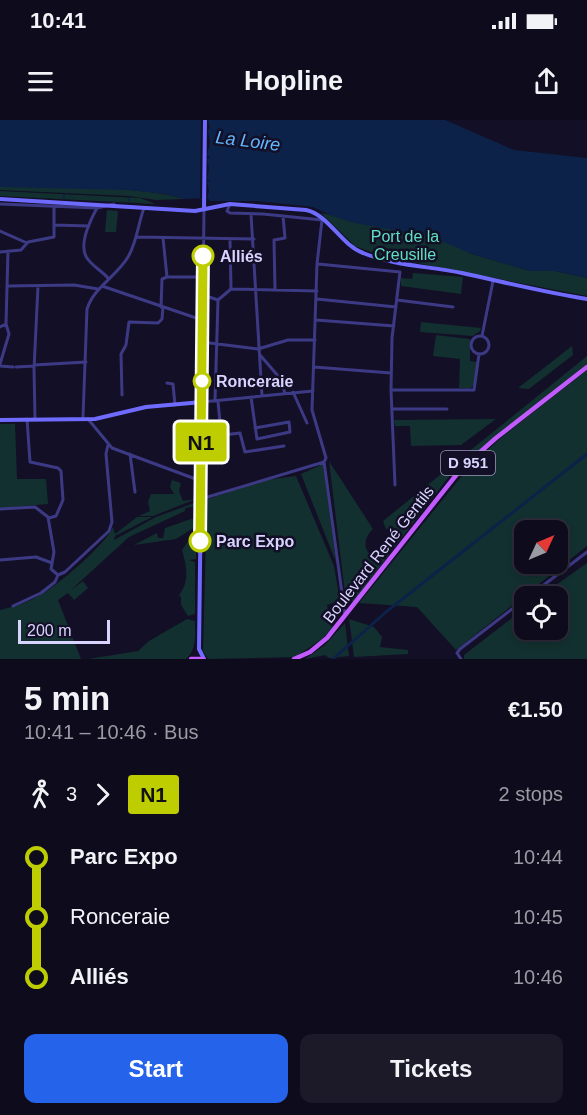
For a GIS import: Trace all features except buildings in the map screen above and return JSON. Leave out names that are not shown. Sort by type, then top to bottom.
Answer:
[{"type":"main road","points":[[204,209],[205,120]]},
{"type":"main road","points":[[0,198],[98,205],[114,204],[144,208],[204,209],[230,204],[306,210],[322,220],[354,249],[365,254],[399,264],[461,273],[587,299]]},
{"type":"main road","name":"Boulevard René Gentils","points":[[294,659],[317,648],[345,617],[461,469],[496,438],[587,367]]},
{"type":"main road","points":[[0,420],[99,418],[146,407],[202,402],[199,649],[204,659],[191,659]]},
{"type":"main road","points":[[191,659],[199,649]]},
{"type":"street","points":[[0,204],[98,205],[89,226],[86,257],[108,278]]},
{"type":"street","points":[[230,204],[228,213],[322,220],[312,410],[326,458],[324,462],[345,617]]},
{"type":"street","points":[[0,231],[27,243],[55,235],[54,206]]},
{"type":"street","points":[[144,208],[137,237],[123,264],[98,289],[87,309],[85,417],[108,445],[201,482]]},
{"type":"street","points":[[204,209],[202,402],[313,391]]},
{"type":"street","points":[[251,214],[262,396]]},
{"type":"street","points":[[275,290],[274,240],[285,238],[283,216]]},
{"type":"street","points":[[55,225],[89,226]]},
{"type":"street","points":[[137,237],[254,239]]},
{"type":"street","points":[[163,238],[167,277]]},
{"type":"street","points":[[230,239],[231,289]]},
{"type":"street","points":[[0,252],[23,250],[27,243]]},
{"type":"street","points":[[8,251],[6,324],[9,334],[0,365],[15,367],[86,362]]},
{"type":"street","points":[[318,264],[400,272],[391,373],[395,484]]},
{"type":"street","points":[[122,395],[121,354],[125,348],[130,321],[158,323],[162,319],[162,279],[203,277]]},
{"type":"street","points":[[480,354],[487,351],[489,345],[482,336],[493,281]]},
{"type":"street","points":[[8,286],[74,285],[98,289]]},
{"type":"street","points":[[35,418],[34,366],[38,286]]},
{"type":"street","points":[[102,286],[202,320]]},
{"type":"street","points":[[284,446],[245,452],[240,433],[224,435],[221,433],[216,401],[218,300],[231,289],[317,291]]},
{"type":"street","points":[[203,295],[218,300]]},
{"type":"street","points":[[317,299],[396,307]]},
{"type":"street","points":[[397,300],[453,307]]},
{"type":"street","points":[[316,320],[394,327]]},
{"type":"street","points":[[0,327],[6,324]]},
{"type":"street","points":[[480,354],[472,349],[472,344],[474,339],[482,336]]},
{"type":"street","points":[[202,342],[260,349],[288,340],[315,340]]},
{"type":"street","points":[[391,390],[474,390],[480,354]]},
{"type":"street","points":[[260,355],[279,377],[285,393]]},
{"type":"street","points":[[314,367],[391,373]]},
{"type":"street","points":[[166,383],[173,384],[175,405]]},
{"type":"street","points":[[293,392],[307,423]]},
{"type":"street","points":[[251,397],[255,428],[257,439],[291,432],[289,422],[255,428]]},
{"type":"street","points":[[392,409],[447,409]]},
{"type":"street","points":[[27,419],[30,462],[58,468],[61,471],[63,502],[56,516],[49,518]]},
{"type":"street","points":[[13,606],[46,589],[56,581],[58,575],[79,561],[111,528],[106,453],[108,445]]},
{"type":"street","points":[[130,454],[135,492]]},
{"type":"street","points":[[201,499],[324,462]]},
{"type":"street","points":[[0,509],[35,507],[49,518],[54,552],[52,571],[58,575]]},
{"type":"street","points":[[542,586],[587,552]]},
{"type":"street","points":[[0,560],[36,557],[52,563]]},
{"type":"street","points":[[461,659],[457,653],[514,608]]},
{"type":"green space","points":[[50,186],[135,190],[185,199],[156,200],[129,196],[0,190],[0,187]]},
{"type":"green space","points":[[0,191],[140,198],[156,204],[0,196]]},
{"type":"green space","points":[[107,210],[118,211],[116,232],[105,232]]},
{"type":"green space","name":"Port de la Creusille","points":[[321,213],[432,235],[472,254],[530,271],[555,271],[587,278],[587,296],[381,256],[355,246]]},
{"type":"green space","points":[[413,273],[463,277],[461,294],[401,286],[401,278],[412,279]]},
{"type":"green space","points":[[421,322],[481,328],[473,336],[420,332]]},
{"type":"green space","points":[[436,335],[470,339],[470,361],[477,362],[474,384],[471,388],[459,388],[460,359],[433,356]]},
{"type":"green space","points":[[572,346],[573,355],[529,389],[518,388]]},
{"type":"green space","points":[[587,356],[587,364],[451,474],[394,548],[392,531],[386,529],[383,521]]},
{"type":"green space","points":[[587,370],[587,546],[568,561],[568,520],[514,520],[514,574],[552,574],[537,586],[514,586],[514,604],[456,650],[417,607],[359,603],[469,467],[502,437]]},
{"type":"green space","points":[[496,419],[461,445],[411,446],[410,426],[395,426],[394,420]]},
{"type":"green space","points":[[0,424],[15,424],[17,479],[46,479],[48,504],[0,508]]},
{"type":"green space","points":[[329,461],[373,529],[368,534],[366,548],[370,554],[375,553],[376,548],[384,548],[389,555],[354,601],[346,602]]},
{"type":"green space","points":[[323,464],[336,562],[301,474]]},
{"type":"green space","points":[[296,476],[334,566],[340,601],[327,605],[332,628],[322,639],[295,657],[208,659],[203,651],[206,536],[204,504],[208,499],[266,480]]},
{"type":"green space","points":[[172,480],[181,483],[179,491],[183,501],[196,499],[153,516],[139,516],[150,511],[148,502],[151,494],[174,494],[170,487]]},
{"type":"green space","points":[[197,502],[197,506],[185,508],[185,511],[129,537],[71,590],[83,581],[88,588],[74,600],[68,593],[58,600],[81,659],[0,659],[0,610],[27,602],[50,589],[92,553],[113,527],[115,534],[137,517],[152,517],[115,536],[114,540],[156,517]]},
{"type":"green space","points":[[191,519],[196,520],[195,527],[176,539],[134,545],[157,533],[158,538],[163,538],[165,528]]},
{"type":"green space","points":[[196,537],[196,559],[189,560],[195,562],[195,614],[188,616],[181,605],[181,596],[178,597],[186,580],[182,550],[189,540]]},
{"type":"green space","points":[[587,563],[587,659],[464,659],[464,655],[514,616],[514,640],[568,640],[568,586],[555,586]]},
{"type":"green space","points":[[187,619],[195,621],[195,636],[194,646],[186,659],[88,659],[138,651],[149,641]]},
{"type":"green space","points":[[349,619],[374,627],[382,637],[380,647],[408,650],[408,654],[354,657]]},
{"type":"green space","points":[[345,623],[349,656],[329,658],[325,655],[305,659],[325,645]]},
{"type":"water","name":"La Loire","points":[[0,120],[445,120],[514,150],[587,158],[587,278],[555,271],[530,271],[472,254],[432,237],[355,223],[313,207],[257,201],[185,199],[130,190],[0,187]]},
{"type":"pier","points":[[201,120],[208,120],[210,128],[208,130],[210,143],[207,155],[210,157],[207,159],[209,169],[207,179],[210,181],[207,182],[209,191],[207,198],[200,198]]},
{"type":"waterway","points":[[333,659],[386,612],[587,454]]},
{"type":"bus line","name":"N1","points":[[200,541],[203,256]]},
{"type":"place","name":"Alliés","points":[[203,256]]},
{"type":"place","name":"Ronceraie","points":[[202,381]]},
{"type":"place","name":"Parc Expo","points":[[200,541]]}]
